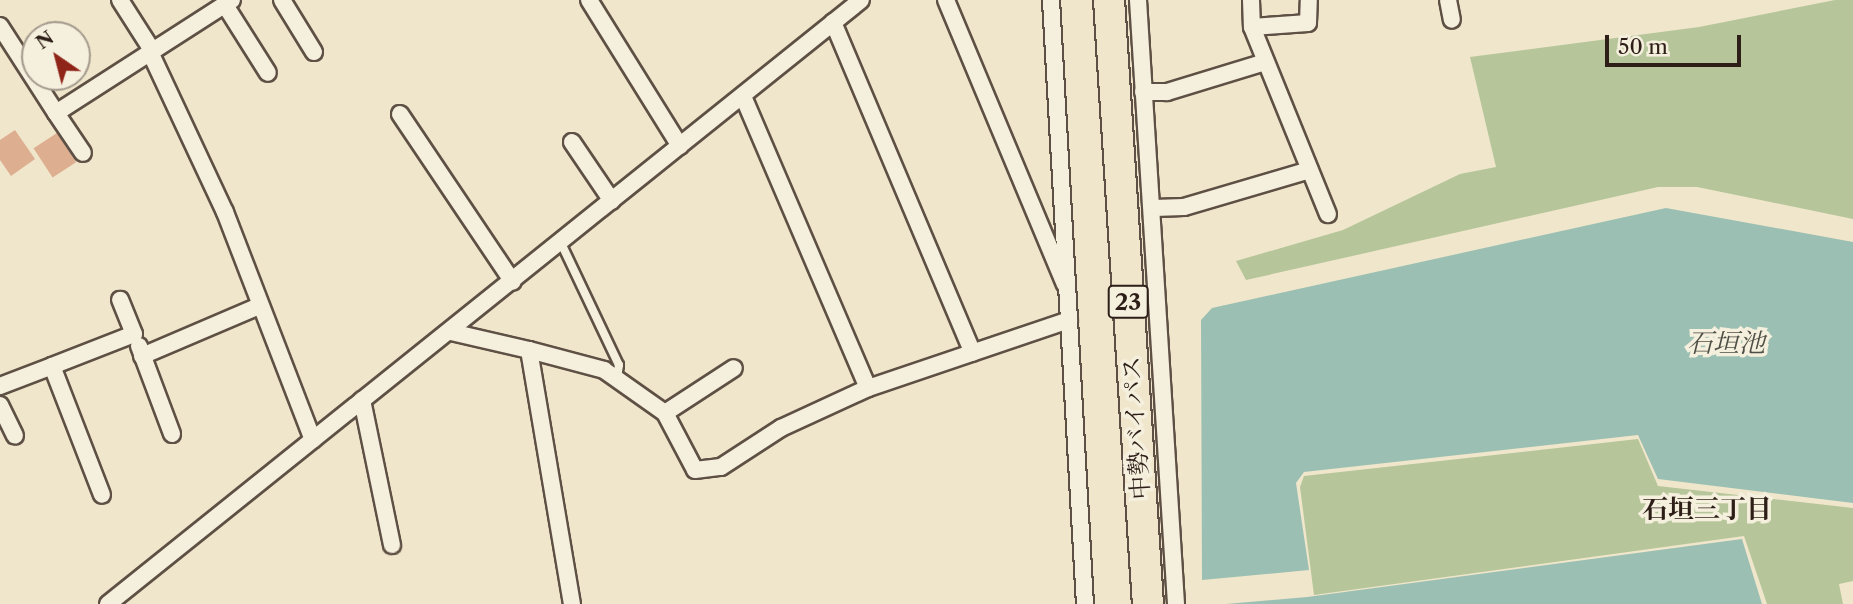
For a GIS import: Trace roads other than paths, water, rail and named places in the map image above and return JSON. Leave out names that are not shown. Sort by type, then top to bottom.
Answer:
[{"type":"highway","name":"中勢バイパス","points":[[1109,0],[1147,604]]},
{"type":"street","points":[[120,0],[151,51],[225,212],[313,440]]},
{"type":"street","points":[[282,0],[314,52]]},
{"type":"street","points":[[589,0],[680,146]]},
{"type":"street","points":[[108,604],[451,332],[861,0]]},
{"type":"street","points":[[946,0],[1068,292]]},
{"type":"street","points":[[1051,0],[1085,604]]},
{"type":"street","points":[[1138,0],[1154,208],[1176,604]]},
{"type":"street","points":[[1251,0],[1252,27],[1328,214]]},
{"type":"street","points":[[1252,27],[1308,23],[1309,0]]},
{"type":"street","points":[[1448,0],[1452,20]]},
{"type":"street","points":[[56,113],[228,2],[268,73]]},
{"type":"street","points":[[833,22],[973,353]]},
{"type":"street","points":[[0,26],[83,153]]},
{"type":"street","points":[[1143,92],[1167,92],[1265,62]]},
{"type":"street","points":[[743,96],[867,388]]},
{"type":"street","points":[[400,114],[513,282]]},
{"type":"street","points":[[572,142],[612,201]]},
{"type":"street","points":[[1154,208],[1184,207],[1310,170]]},
{"type":"street","points":[[120,300],[172,434]]},
{"type":"street","points":[[142,356],[260,306]]},
{"type":"street","points":[[451,332],[529,350],[617,378],[665,413],[695,470],[721,467],[781,428],[867,388],[1069,320]]},
{"type":"street","points":[[0,386],[134,334]]},
{"type":"street","points":[[529,350],[572,604]]},
{"type":"street","points":[[52,366],[102,495]]},
{"type":"street","points":[[665,413],[734,368]]},
{"type":"street","points":[[362,400],[392,545]]},
{"type":"street","points":[[0,405],[15,436]]},
{"type":"lane","points":[[561,243],[619,365],[617,378]]},
{"type":"water","name":"石垣池","points":[[1666,208],[1853,242],[1853,503],[1658,479],[1638,435],[1304,472],[1296,483],[1309,570],[1202,580],[1201,320],[1212,308]]},
{"type":"water","points":[[1742,539],[1762,604],[1226,604],[1307,597]]},
{"type":"district","name":"石垣三丁目","points":[[1707,510]]}]
